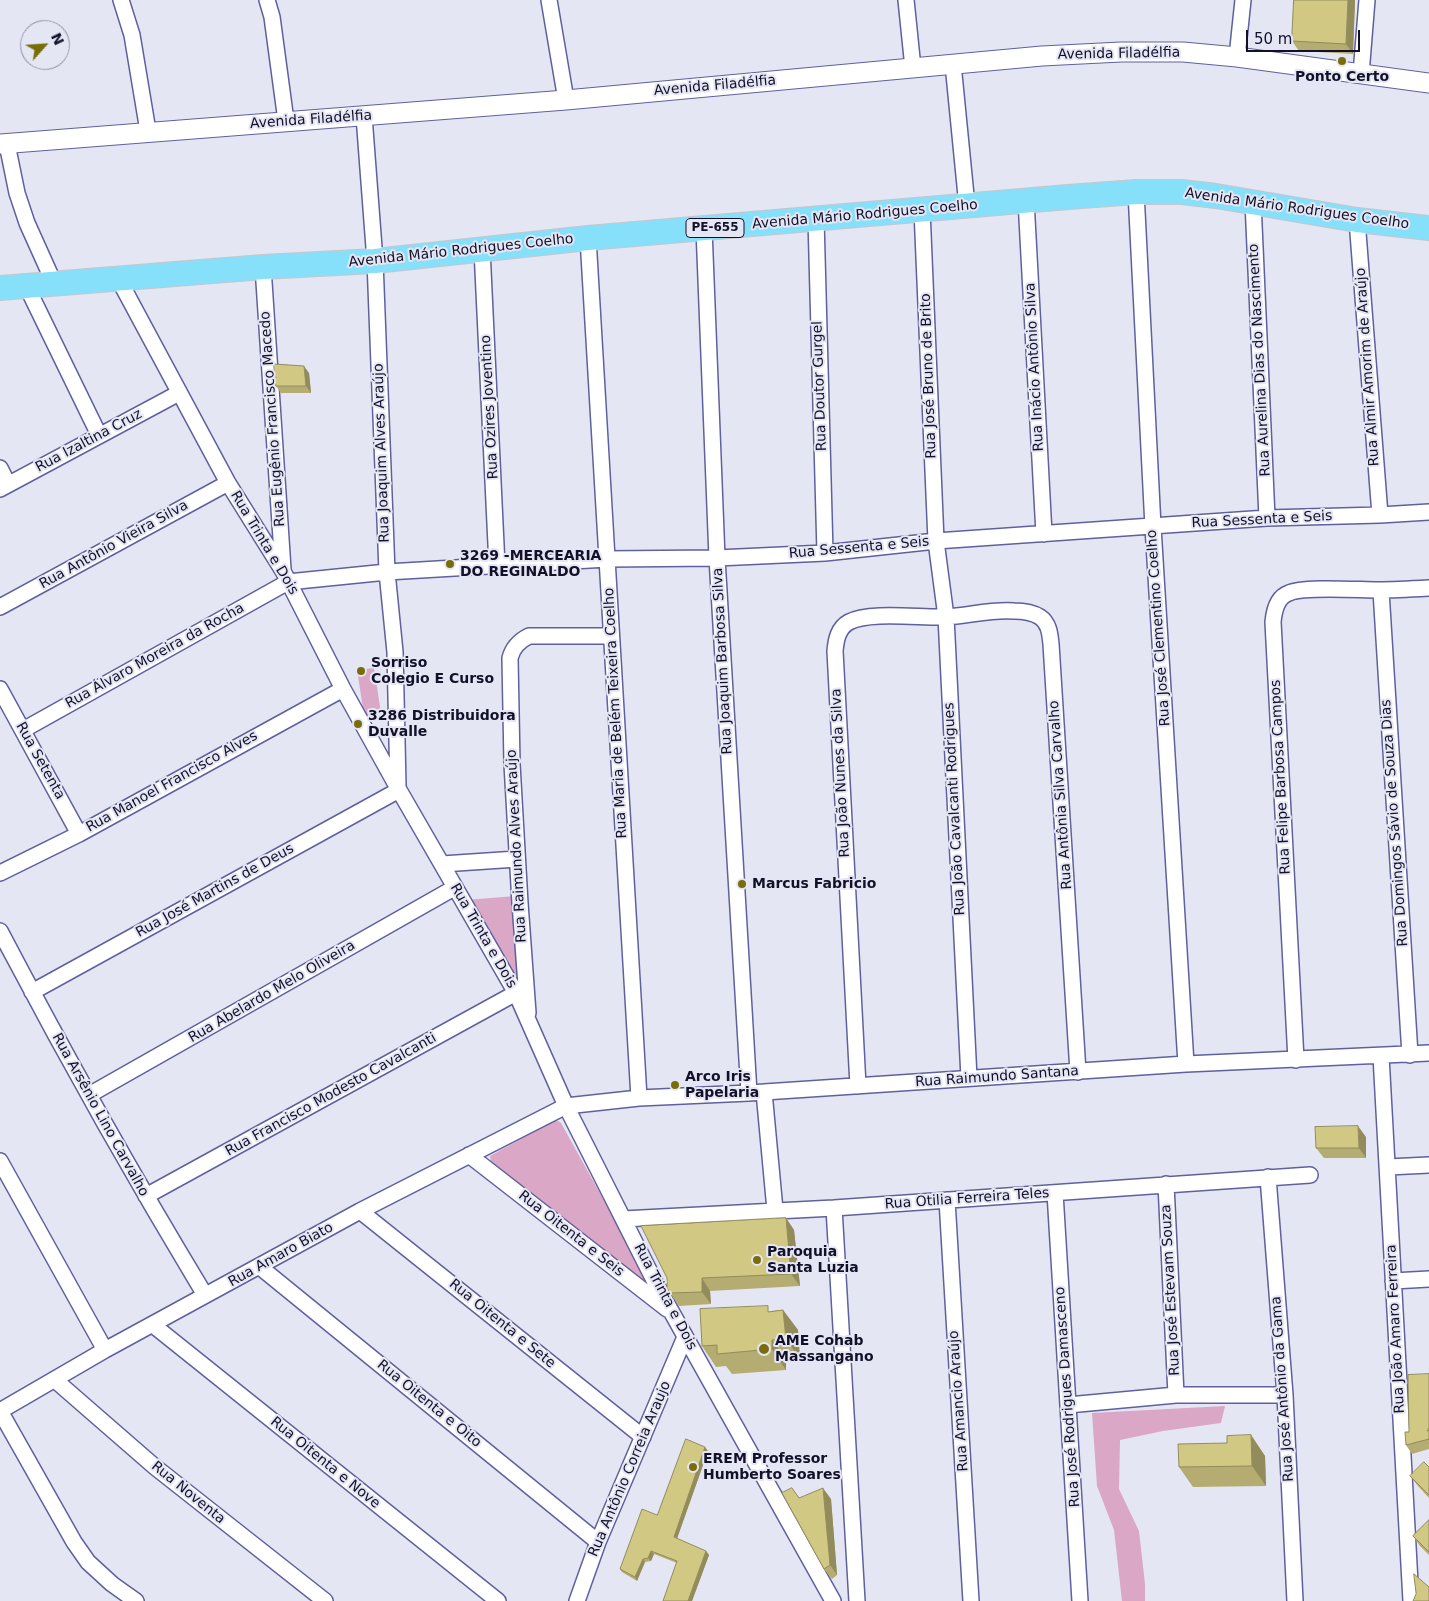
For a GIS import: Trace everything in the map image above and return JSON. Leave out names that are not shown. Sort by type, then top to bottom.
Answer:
[{"type":"main road","name":"Avenida Mário Rodrigues Coelho","points":[[0,288],[262,267],[375,261],[588,238],[1136,192],[1182,192],[1357,220],[1429,228]]},
{"type":"street","points":[[121,0],[132,35],[148,131]]},
{"type":"street","points":[[268,0],[286,121]]},
{"type":"street","points":[[548,0],[566,100]]},
{"type":"street","points":[[906,0],[913,68]]},
{"type":"street","points":[[1237,57],[1243,0]]},
{"type":"street","points":[[1361,74],[1367,0]]},
{"type":"street","name":"Avenida Filadélfia","points":[[4,144],[148,131],[566,100],[1042,56],[1121,52],[1183,52],[1237,57],[1429,83]]},
{"type":"street","points":[[953,64],[967,206]]},
{"type":"street","name":"Rua Joaquim Alves Araújo","points":[[364,116],[375,261],[387,572],[396,652],[398,790]]},
{"type":"street","points":[[4,144],[27,223],[54,283]]},
{"type":"street","name":"Rua José Clementino Coelho","points":[[1136,192],[1153,526],[1186,1064]]},
{"type":"street","name":"Rua Inácio Antônio Silva","points":[[1026,200],[1044,534]]},
{"type":"street","name":"Rua Aurelina Dias do Nascimento","points":[[1253,202],[1267,518]]},
{"type":"street","name":"Rua José Bruno de Brito","points":[[922,210],[936,541]]},
{"type":"street","name":"Rua Doutor Gurgel","points":[[816,219],[825,553]]},
{"type":"street","name":"Rua Almir Amorim de Araújo","points":[[1357,220],[1380,515]]},
{"type":"street","name":"Rua Joaquim Barbosa Silva","points":[[704,228],[717,558],[749,1093]]},
{"type":"street","name":"Rua Maria de Belém Teixeira Coelho","points":[[588,238],[639,1098]]},
{"type":"street","name":"Rua Ozires Joventino","points":[[482,249],[497,566]]},
{"type":"street","name":"Rua Eugênio Francisco Macedo","points":[[262,267],[286,577]]},
{"type":"street","name":"Rua Trinta e Dois","points":[[118,278],[228,483],[286,577],[343,689],[398,790],[516,993],[566,1106],[673,1314],[833,1601]]},
{"type":"street","points":[[26,285],[99,435]]},
{"type":"street","name":"Rua Izaltina Cruz","points":[[4,486],[179,393]]},
{"type":"street","points":[[0,468],[4,486]]},
{"type":"street","name":"Rua Antônio Vieira Silva","points":[[0,607],[228,483]]},
{"type":"street","name":"Rua Sessenta e Seis","points":[[286,577],[607,559],[717,558],[825,553],[936,541],[1267,518],[1429,512]]},
{"type":"street","name":"Rua João Cavalcanti Rodrigues","points":[[936,541],[946,617],[969,1078]]},
{"type":"street","name":"Rua Álvaro Moreira da Rocha","points":[[23,730],[286,577]]},
{"type":"street","name":"Rua Felipe Barbosa Campos","points":[[1296,1060],[1274,652],[1274,614],[1284,596],[1297,590],[1429,588]]},
{"type":"street","name":"Rua Domingos Sávio de Souza Dias","points":[[1381,590],[1410,1055]]},
{"type":"street","name":"Rua Antônia Silva Carvalho","points":[[946,617],[1012,611],[1030,612],[1044,620],[1049,628],[1052,644],[1078,1072]]},
{"type":"street","name":"Rua João Nunes da Silva","points":[[858,1086],[836,643],[839,632],[848,622],[857,619],[873,616],[946,617]]},
{"type":"street","name":"Rua Raimundo Alves Araújo","points":[[530,1027],[517,859],[510,668],[512,651],[522,640],[529,636],[611,636]]},
{"type":"street","name":"Rua Setenta","points":[[0,689],[79,834]]},
{"type":"street","name":"Rua Manoel Francisco Alves","points":[[0,873],[79,834],[343,689]]},
{"type":"street","name":"Rua José Martins de Deus","points":[[32,992],[398,790]]},
{"type":"street","points":[[442,864],[517,859]]},
{"type":"street","name":"Rua Abelardo Melo Oliveira","points":[[89,1095],[454,888]]},
{"type":"street","name":"Rua Arsênio Lino Carvalho","points":[[0,931],[89,1095],[205,1296]]},
{"type":"street","name":"Rua Francisco Modesto Cavalcanti","points":[[146,1196],[516,993]]},
{"type":"street","name":"Rua Raimundo Santana","points":[[566,1106],[639,1098],[749,1093],[1186,1064],[1429,1053]]},
{"type":"street","name":"Rua João Amaro Ferreira","points":[[1381,1056],[1411,1601]]},
{"type":"street","points":[[764,1092],[775,1210]]},
{"type":"street","name":"Rua Amaro Biato","points":[[0,1411],[105,1350],[360,1211],[566,1106]]},
{"type":"street","name":"Rua Oitenta e Seis","points":[[469,1155],[673,1314]]},
{"type":"street","points":[[0,1161],[105,1350]]},
{"type":"street","points":[[1388,1167],[1429,1165]]},
{"type":"street","name":"Rua Otilia Ferreira Teles","points":[[623,1218],[834,1208],[1310,1175]]},
{"type":"street","name":"Rua José Antônio da Gama","points":[[1268,1177],[1285,1395],[1295,1601]]},
{"type":"street","name":"Rua José Estevam Souza","points":[[1166,1184],[1176,1395]]},
{"type":"street","name":"Rua José Rodrigues Damasceno","points":[[1055,1193],[1080,1601]]},
{"type":"street","name":"Rua Amancio Araújo","points":[[946,1200],[971,1601]]},
{"type":"street","points":[[834,1208],[858,1601]]},
{"type":"street","name":"Rua Oitenta e Sete","points":[[360,1211],[643,1437]]},
{"type":"street","name":"Rua Oitenta e Oito","points":[[260,1267],[598,1542]]},
{"type":"street","points":[[1393,1281],[1429,1279]]},
{"type":"street","name":"Rua Oitenta e Nove","points":[[153,1325],[498,1601]]},
{"type":"street","name":"Rua Antônio Correia Araujo","points":[[577,1601],[598,1542],[685,1337]]},
{"type":"street","name":"Rua Noventa","points":[[55,1380],[155,1467],[325,1601]]},
{"type":"street","points":[[1068,1405],[1176,1395],[1285,1395]]},
{"type":"street","points":[[0,1411],[83,1556],[112,1584],[136,1601]]},
{"type":"shaded area","points":[[374,668],[381,713],[364,715],[357,670]]},
{"type":"shaded area","points":[[515,896],[522,994],[466,900]]},
{"type":"shaded area","points":[[554,1121],[561,1123],[648,1280],[647,1284],[643,1284],[491,1162],[490,1156]]},
{"type":"shaded area","points":[[1225,1406],[1221,1423],[1163,1431],[1120,1440],[1119,1489],[1139,1531],[1145,1584],[1145,1601],[1122,1601],[1114,1530],[1097,1486],[1092,1413]]},
{"type":"building","points":[[1294,0],[1348,0],[1346,44],[1292,41]]},
{"type":"building","points":[[274,364],[304,366],[306,386],[276,386]]},
{"type":"building","points":[[1358,1126],[1359,1148],[1316,1148],[1315,1127]]},
{"type":"building","points":[[786,1218],[791,1274],[702,1278],[702,1292],[670,1293],[667,1288],[667,1278],[641,1226]]},
{"type":"building","points":[[768,1306],[768,1312],[783,1310],[786,1339],[772,1340],[772,1349],[717,1354],[717,1345],[702,1346],[700,1309]]},
{"type":"building","points":[[1429,1374],[1429,1428],[1427,1431],[1429,1430],[1429,1439],[1406,1445],[1405,1432],[1409,1432],[1408,1375]]},
{"type":"building","points":[[1251,1435],[1252,1466],[1179,1467],[1178,1444],[1227,1443],[1227,1436]]},
{"type":"building","points":[[686,1439],[705,1447],[674,1537],[706,1551],[688,1601],[663,1601],[677,1561],[651,1551],[648,1558],[643,1559],[635,1577],[620,1569],[642,1509],[657,1515]]},
{"type":"building","points":[[1424,1462],[1429,1467],[1429,1495],[1410,1476]]},
{"type":"building","points":[[792,1488],[799,1498],[823,1488],[830,1565],[824,1569],[782,1493]]},
{"type":"building","points":[[1429,1520],[1429,1552],[1413,1536]]},
{"type":"building","points":[[1414,1574],[1429,1587],[1429,1601],[1413,1601],[1416,1594]]},
{"type":"place","name":"Ponto Certo","points":[[1342,61]]},
{"type":"place","name":"3269 -MERCEARIA DO REGINALDO","points":[[450,564]]},
{"type":"place","name":"Sorriso Colegio E Curso","points":[[361,671]]},
{"type":"place","name":"3286 Distribuidora Duvalle","points":[[358,724]]},
{"type":"place","name":"Marcus Fabricio","points":[[742,884]]},
{"type":"place","name":"Arco Iris Papelaria","points":[[675,1085]]},
{"type":"place","name":"Paroquia Santa Luzia","points":[[757,1260]]},
{"type":"place","name":"AME Cohab Massangano","points":[[764,1349]]},
{"type":"place","name":"EREM Professor Humberto Soares","points":[[693,1467]]}]
